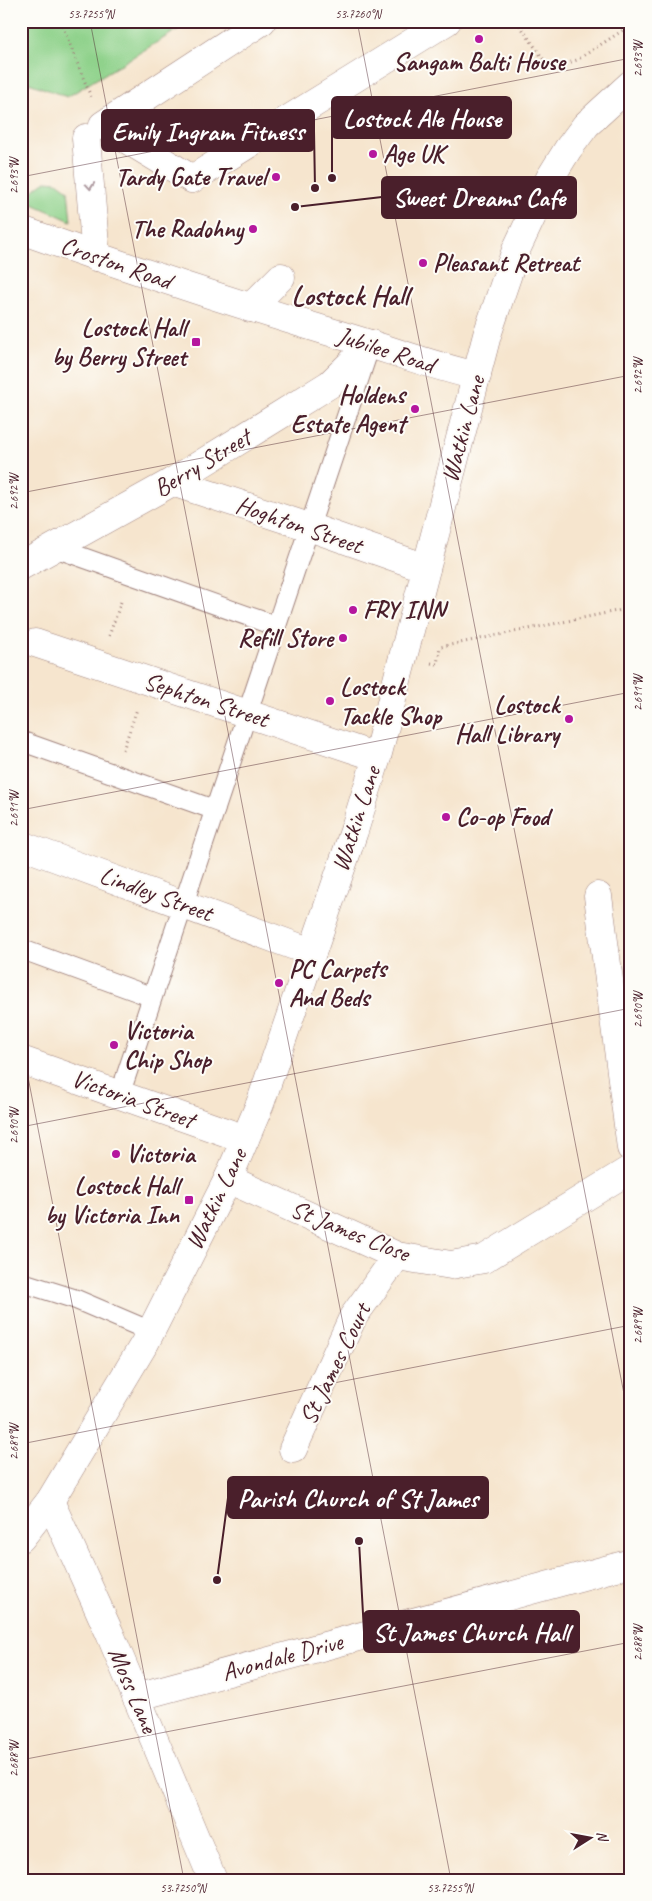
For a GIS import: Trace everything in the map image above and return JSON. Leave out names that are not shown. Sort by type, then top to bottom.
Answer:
[{"type":"street","points":[[94,132],[262,21]]},
{"type":"street","points":[[94,132],[192,179],[447,21]]},
{"type":"street","name":"Watkin Lane","points":[[21,1538],[50,1501],[150,1331],[228,1178],[260,1104],[301,948],[354,831],[377,757],[487,335],[516,250],[550,178],[568,149],[586,125],[631,84]]},
{"type":"street","points":[[94,132],[96,257]]},
{"type":"street","name":"Croston Road","points":[[21,230],[182,285]]},
{"type":"street","points":[[250,308],[281,277]]},
{"type":"street","name":"Jubilee Road","points":[[182,285],[439,367],[477,376]]},
{"type":"street","name":"Berry Street","points":[[21,566],[172,482],[330,384],[371,344]]},
{"type":"street","name":"Hoghton Street","points":[[172,482],[310,527],[426,568]]},
{"type":"street","name":"Sephton Street","points":[[34,643],[377,757]]},
{"type":"street","name":"Lindley Street","points":[[21,845],[301,948]]},
{"type":"street","points":[[598,896],[631,1148]]},
{"type":"street","name":"Victoria Street","points":[[21,1060],[245,1139]]},
{"type":"street","name":"St James Close","points":[[228,1178],[397,1256],[451,1265],[484,1259],[631,1169]]},
{"type":"street","name":"St James Court","points":[[293,1449],[353,1317],[397,1256]]},
{"type":"street","name":"Moss Lane","points":[[50,1501],[110,1634],[213,1880]]},
{"type":"street","name":"Avondale Drive","points":[[136,1696],[631,1563]]},
{"type":"lane","points":[[120,1094],[371,344]]},
{"type":"lane","points":[[56,548],[276,626]]},
{"type":"lane","points":[[21,740],[215,810]]},
{"type":"lane","points":[[21,949],[152,996]]},
{"type":"lane","points":[[21,1282],[74,1299],[150,1331]]},
{"type":"path","points":[[62,21],[94,132]]},
{"type":"path","points":[[517,21],[550,69],[577,60],[631,25]]},
{"type":"path","points":[[100,665],[130,574]]},
{"type":"path","points":[[405,654],[437,664],[440,647],[631,608]]},
{"type":"path","points":[[114,774],[147,680]]},
{"type":"green space","points":[[21,21],[192,21],[67,97],[21,80]]},
{"type":"green space","points":[[46,181],[57,182],[68,190],[71,221],[28,202],[32,192]]},
{"type":"place","name":"Sangam Balti House","points":[[479,39]]},
{"type":"place","name":"Age UK","points":[[373,154]]},
{"type":"place","name":"Tardy Gate Travel","points":[[276,177]]},
{"type":"place","name":"Lostock Ale House","points":[[332,178]]},
{"type":"place","name":"Emily Ingram Fitness","points":[[315,188]]},
{"type":"place","name":"Sweet Dreams Cafe","points":[[295,207]]},
{"type":"place","name":"The Radohny","points":[[253,229]]},
{"type":"place","name":"Pleasant Retreat","points":[[423,263]]},
{"type":"place","name":"Lostock Hall by Berry Street","points":[[196,342]]},
{"type":"place","name":"Holdens Estate Agent","points":[[415,409]]},
{"type":"place","name":"FRY INN","points":[[353,610]]},
{"type":"place","name":"Refill Store","points":[[343,638]]},
{"type":"place","name":"Lostock Tackle Shop","points":[[330,701]]},
{"type":"place","name":"Lostock Hall Library","points":[[569,719]]},
{"type":"place","name":"Co-op Food","points":[[446,817]]},
{"type":"place","name":"PC Carpets And Beds","points":[[279,983]]},
{"type":"place","name":"Victoria Chip Shop","points":[[114,1045]]},
{"type":"place","name":"Victoria","points":[[116,1154]]},
{"type":"place","name":"Lostock Hall by Victoria Inn","points":[[189,1200]]},
{"type":"place","name":"St James Church Hall","points":[[359,1541]]},
{"type":"place","name":"Parish Church of St James","points":[[217,1580]]},
{"type":"district","name":"Lostock Hall","points":[[350,295]]}]
